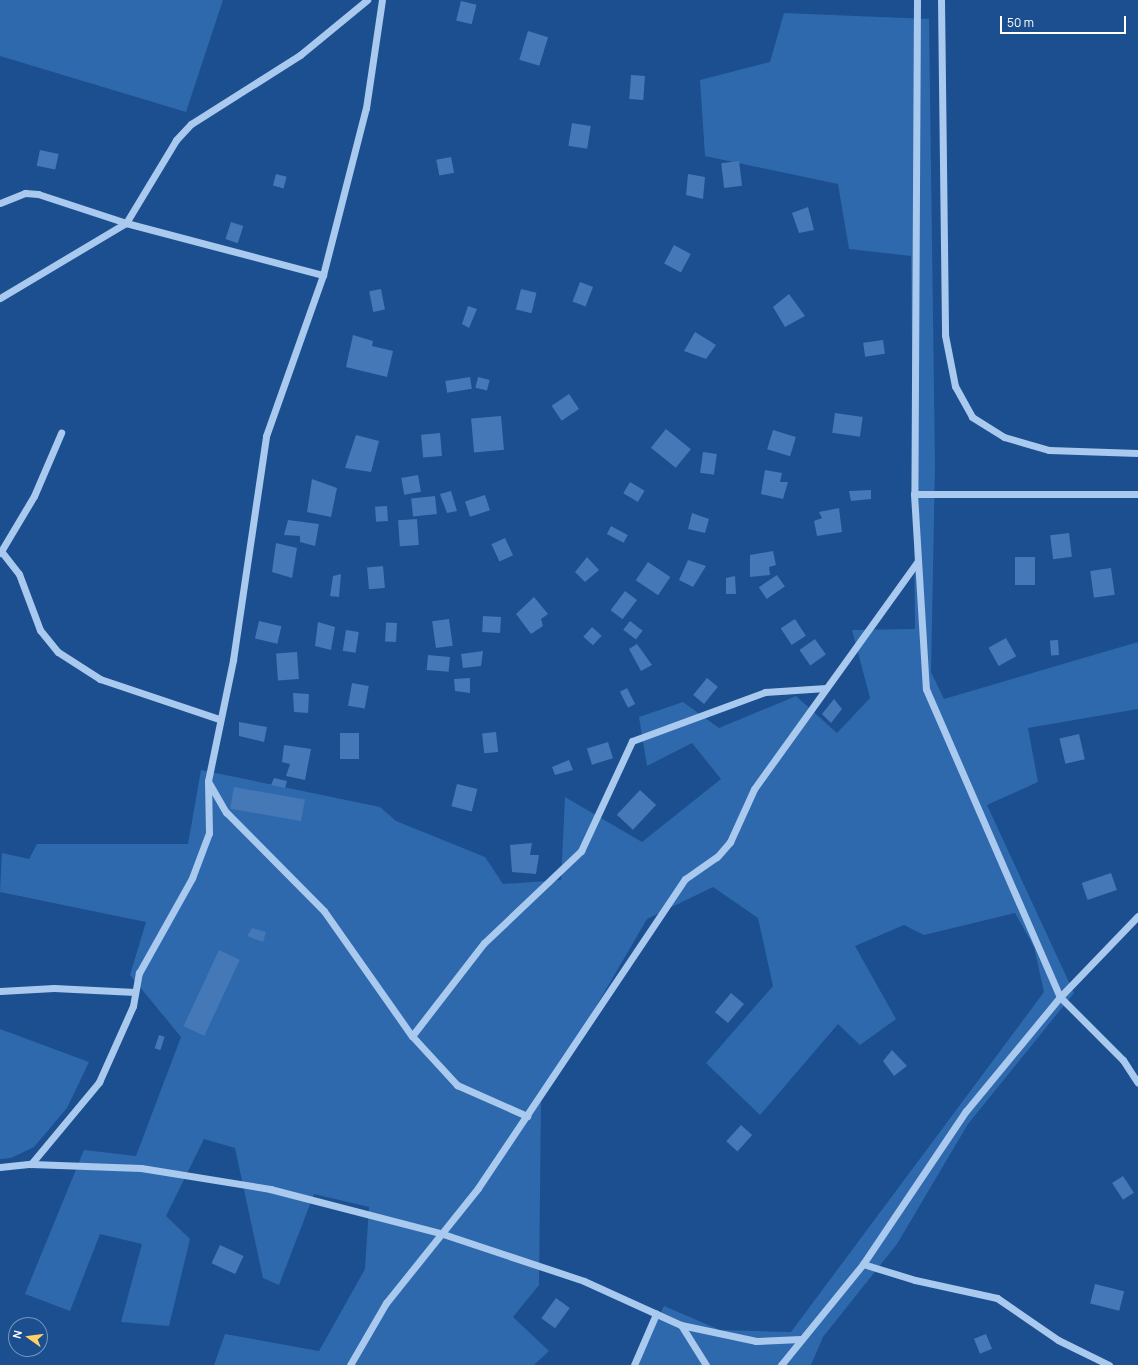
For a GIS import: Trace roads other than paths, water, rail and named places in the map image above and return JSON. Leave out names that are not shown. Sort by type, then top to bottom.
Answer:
[{"type":"street","points":[[0,298],[126,223],[176,140],[190,124],[300,55],[367,0]]},
{"type":"street","points":[[31,1164],[99,1082],[135,992],[139,973],[192,878],[209,833],[208,781],[219,720],[233,660],[266,436],[323,275],[366,108],[382,0]]},
{"type":"street","points":[[917,0],[914,494],[926,689],[931,706],[1060,997],[1123,1060],[1138,1082]]},
{"type":"street","points":[[941,0],[945,335],[955,386],[972,418],[1004,437],[1049,450],[1138,453]]},
{"type":"street","points":[[0,203],[25,193],[38,194],[126,223],[323,275]]},
{"type":"street","points":[[62,433],[34,496],[0,552],[19,574],[40,630],[58,652],[100,679],[219,720]]},
{"type":"street","points":[[914,494],[1138,494]]},
{"type":"street","points":[[350,1365],[386,1303],[440,1233],[478,1188],[527,1116],[569,1047],[685,879],[717,857],[730,842],[754,789],[917,562]]},
{"type":"street","points":[[412,1036],[484,943],[581,851],[632,741],[765,692],[826,688]]},
{"type":"street","points":[[208,781],[226,812],[324,911],[412,1036],[457,1085],[527,1116]]},
{"type":"street","points":[[781,1365],[863,1264],[966,1111],[1060,997],[1138,916]]},
{"type":"street","points":[[0,991],[54,988],[135,992]]},
{"type":"street","points":[[0,1166],[31,1164],[141,1168],[214,1177],[440,1233],[584,1281],[681,1326],[756,1341],[801,1339]]},
{"type":"street","points":[[863,1264],[915,1280],[997,1298],[1058,1340],[1109,1365]]},
{"type":"street","points":[[634,1365],[656,1314]]},
{"type":"street","points":[[681,1326],[706,1365]]}]
